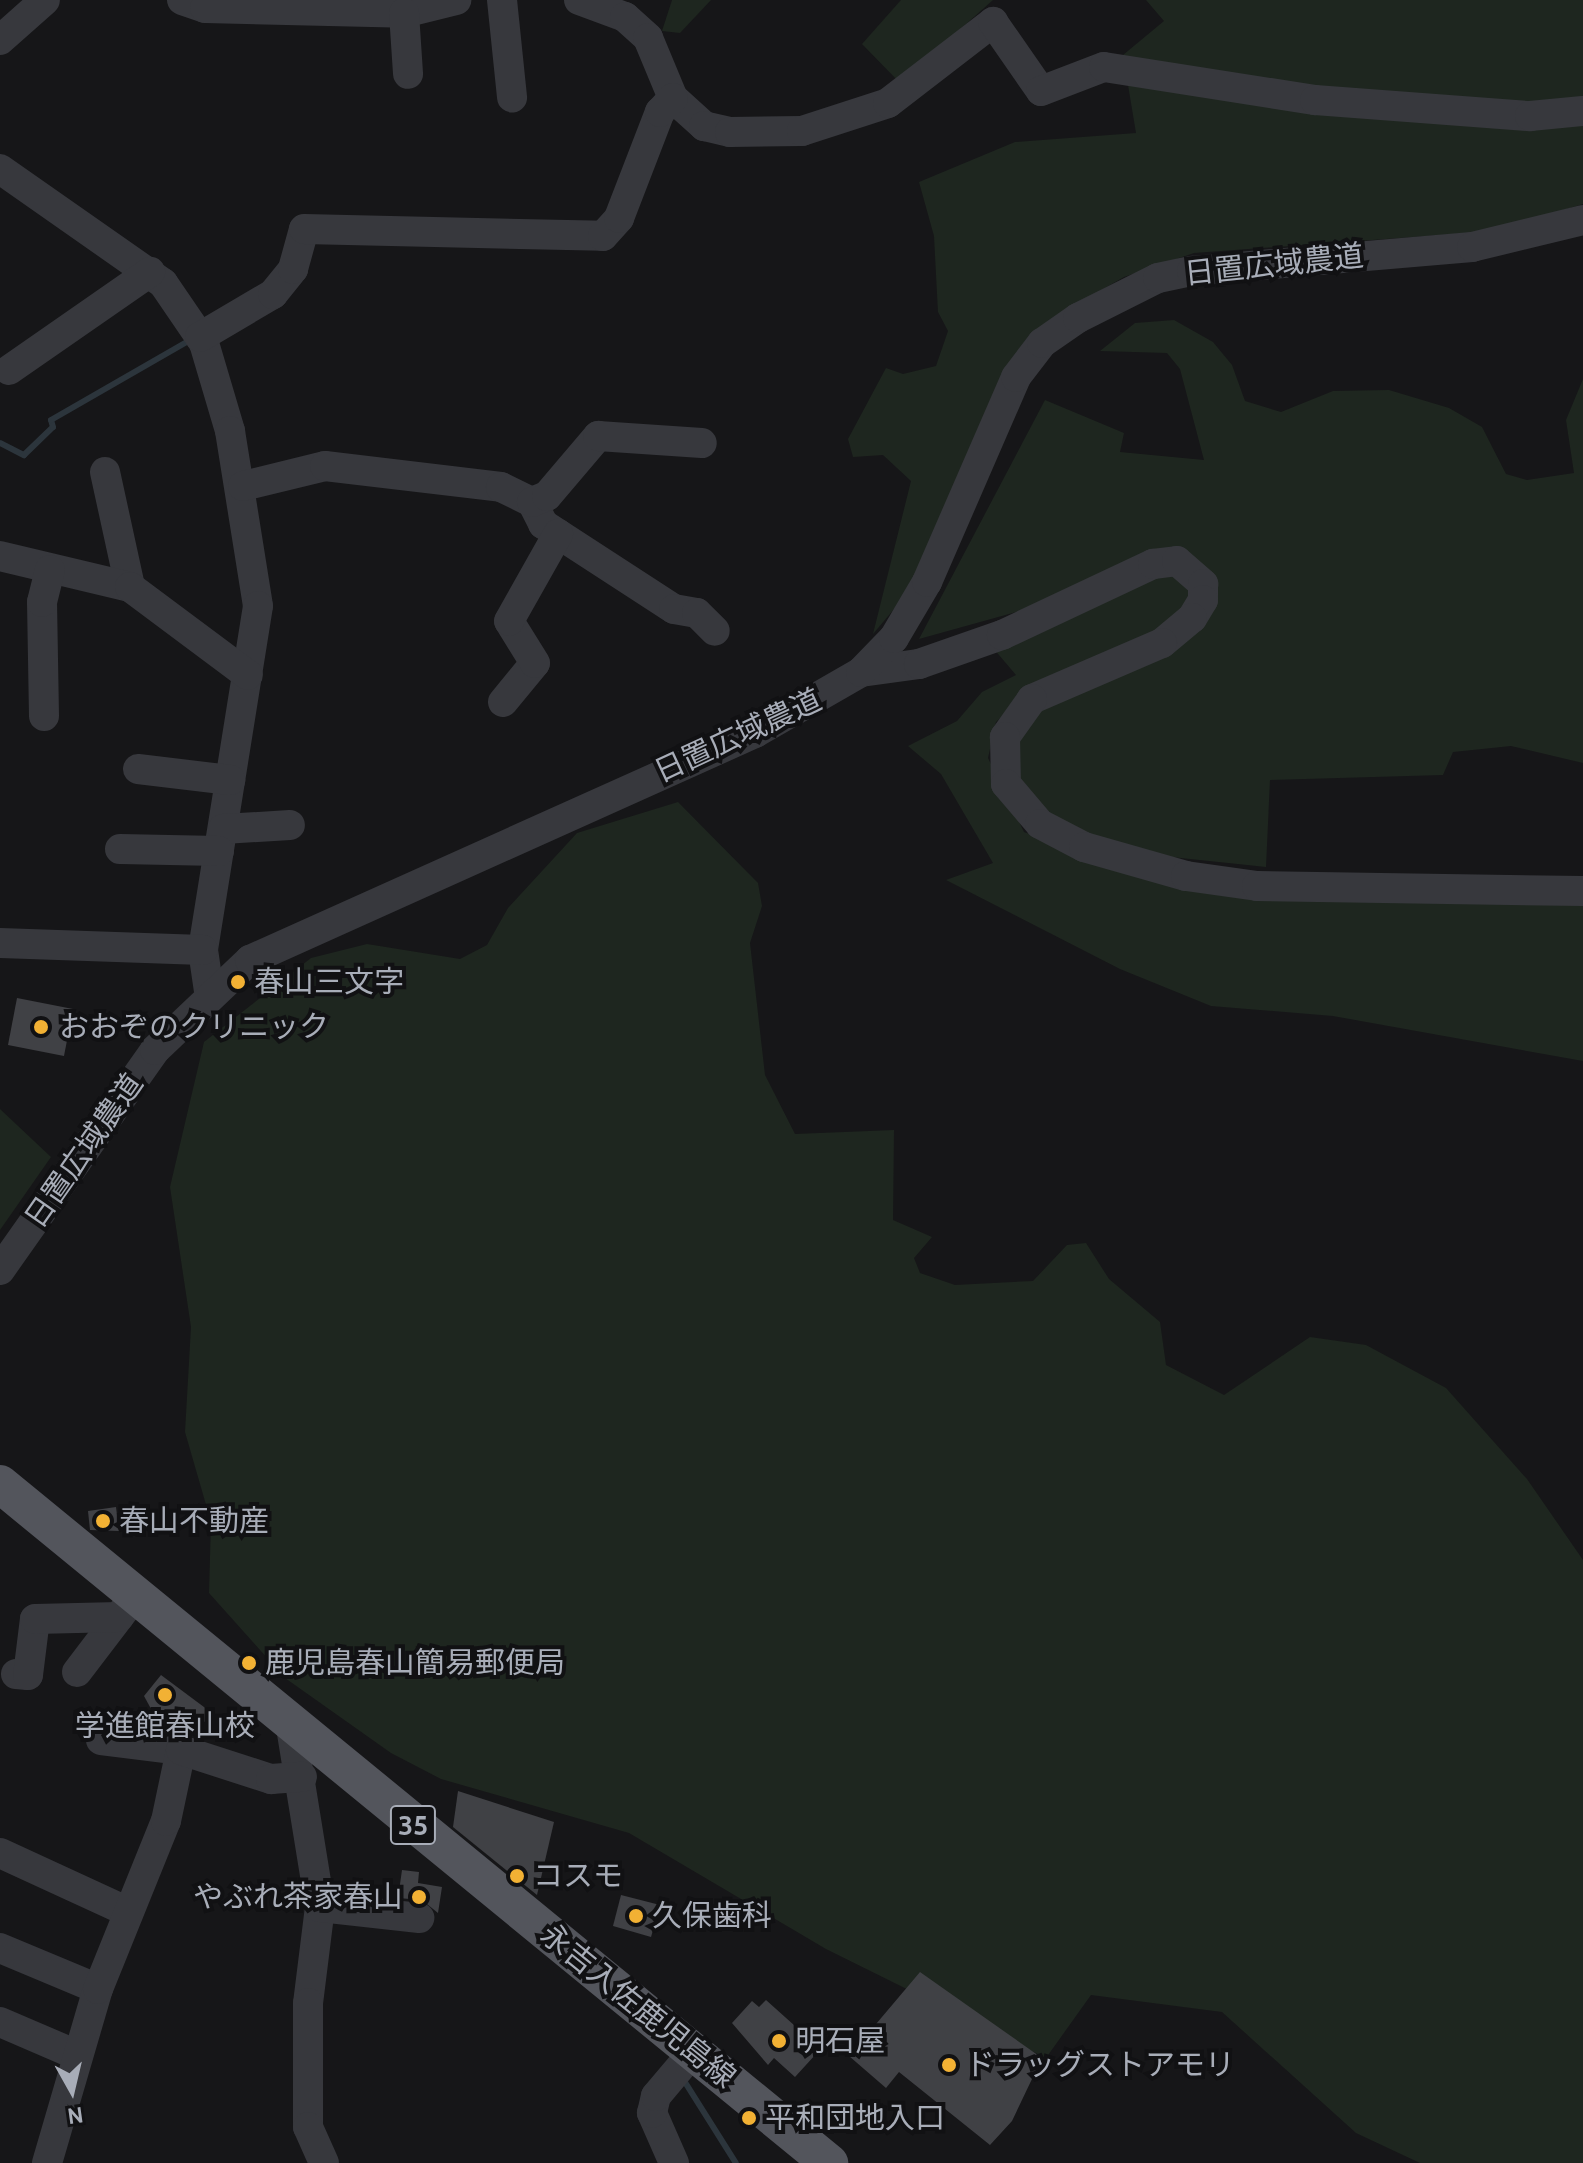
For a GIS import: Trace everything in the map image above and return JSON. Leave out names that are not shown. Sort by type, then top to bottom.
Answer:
[{"type":"main road","name":"永吉入佐鹿児島線","points":[[0,1484],[126,1607],[291,1727],[829,2163]]},
{"type":"street","points":[[0,40],[45,0]]},
{"type":"street","points":[[182,0],[205,8],[367,6],[404,13],[456,0]]},
{"type":"street","points":[[502,0],[512,97]]},
{"type":"street","points":[[579,0],[625,17],[648,38],[673,98],[704,126],[802,131],[888,103],[993,22],[1041,91],[1104,67],[1315,100],[1530,116],[1583,111]]},
{"type":"street","points":[[404,13],[408,74]]},
{"type":"street","points":[[200,337],[273,294],[293,269],[304,229],[499,239],[603,236],[619,218],[660,112],[673,98]]},
{"type":"street","points":[[0,169],[150,272],[200,337],[243,486],[258,595],[203,950],[209,991]]},
{"type":"street","name":"日置広域農道","points":[[0,1270],[155,1050],[209,991],[292,939],[755,733],[861,672],[894,638],[927,582],[1016,377],[1042,343],[1078,318],[1158,278],[1192,271],[1472,247],[1583,220]]},
{"type":"street","points":[[9,370],[150,272]]},
{"type":"street","points":[[532,502],[547,496],[598,436],[702,443]]},
{"type":"street","points":[[243,486],[325,466],[501,487],[532,502],[543,524],[674,609],[697,613],[715,631]]},
{"type":"street","points":[[105,472],[130,587]]},
{"type":"street","points":[[503,702],[535,663],[509,621],[558,534]]},
{"type":"street","points":[[0,556],[130,587],[248,675]]},
{"type":"street","points":[[861,672],[919,664],[1002,635],[1132,573],[1177,561],[1203,584],[1203,600],[1192,618],[1162,643],[1032,699],[1005,737],[1006,784],[1040,824],[1084,847],[1186,876],[1257,886],[1583,891]]},
{"type":"street","points":[[44,716],[42,602],[50,570]]},
{"type":"street","points":[[138,769],[230,780]]},
{"type":"street","points":[[120,849],[221,840],[290,825]]},
{"type":"street","points":[[0,943],[203,950]]},
{"type":"street","points":[[77,1672],[126,1607]]},
{"type":"street","points":[[16,1674],[28,1675],[35,1619],[126,1607]]},
{"type":"street","points":[[291,1727],[302,1777],[320,1907],[308,2003],[308,2127],[324,2163]]},
{"type":"street","points":[[101,1740],[181,1750],[271,1779],[302,1777]]},
{"type":"street","points":[[47,2163],[98,1989],[166,1821],[181,1750]]},
{"type":"street","points":[[0,1853],[128,1912]]},
{"type":"street","points":[[320,1907],[419,1918]]},
{"type":"street","points":[[0,1948],[98,1989]]},
{"type":"street","points":[[0,2022],[77,2055]]},
{"type":"street","points":[[674,2163],[652,2113],[656,2096],[694,2051]]},
{"type":"shaded area","points":[[672,0],[711,0],[680,33],[662,31]]},
{"type":"shaded area","points":[[901,0],[993,0],[900,83],[862,44]]},
{"type":"shaded area","points":[[1146,0],[1583,0],[1583,204],[1495,231],[1194,253],[1124,277],[1075,305],[900,602],[873,634],[911,481],[883,455],[853,457],[848,439],[886,368],[903,374],[936,366],[948,331],[938,312],[934,236],[919,182],[1015,142],[1136,133],[1123,55],[1164,21]]},
{"type":"shaded area","points":[[1174,320],[1213,342],[1232,365],[1245,401],[1281,412],[1333,391],[1389,390],[1449,408],[1482,427],[1506,474],[1527,480],[1574,473],[1566,420],[1583,379],[1583,763],[1511,746],[1453,752],[1443,775],[1270,780],[1266,867],[1124,852],[1045,817],[1022,794],[1012,745],[1037,705],[1196,629],[1200,561],[919,639],[1045,400],[1124,433],[1120,452],[1204,460],[1180,369],[1167,353],[1100,351],[1135,323]]},
{"type":"shaded area","points":[[1173,570],[1189,581],[1191,600],[1154,635],[1022,697],[996,722],[988,758],[1024,832],[1166,883],[1583,904],[1583,1061],[1333,1016],[1211,1006],[1120,969],[946,880],[993,863],[941,774],[908,746],[957,721],[982,692],[1016,675],[993,648]]},
{"type":"shaded area","points":[[678,802],[758,883],[762,906],[750,943],[765,1075],[795,1134],[894,1130],[893,1220],[932,1237],[914,1258],[920,1273],[955,1285],[1033,1281],[1067,1245],[1086,1243],[1109,1279],[1160,1322],[1166,1365],[1224,1395],[1310,1337],[1366,1345],[1446,1388],[1527,1479],[1583,1560],[1583,2163],[1420,2163],[1356,2133],[1222,2012],[1091,1995],[1046,2058],[826,1949],[629,1833],[441,1779],[391,1753],[285,1678],[209,1593],[211,1522],[185,1432],[191,1327],[170,1187],[204,1042],[311,958],[367,944],[460,959],[487,945],[508,908],[577,833]]},
{"type":"shaded area","points":[[0,1109],[51,1157],[0,1230]]},
{"type":"building","name":"おおぞのクリニック","points":[[17,998],[73,1009],[64,1056],[8,1045]]},
{"type":"building","name":"春山不動産","points":[[116,1507],[119,1531],[90,1530],[88,1511]]},
{"type":"building","points":[[161,1675],[212,1713],[200,1727],[173,1731],[150,1707],[144,1696]]},
{"type":"building","name":"コスモ","points":[[458,1791],[554,1822],[537,1895],[453,1827]]},
{"type":"building","name":"やぶれ茶家春山","points":[[402,1870],[419,1872],[418,1883],[442,1887],[438,1913],[422,1900],[398,1898]]},
{"type":"building","name":"久保歯科","points":[[621,1895],[660,1905],[651,1937],[613,1926]]},
{"type":"building","name":"ドラッグストアモリ","points":[[920,1972],[1042,2058],[1012,2121],[990,2145],[899,2072],[886,2088],[849,2056]]},
{"type":"building","name":"明石屋","points":[[766,2000],[814,2043],[816,2054],[795,2077],[774,2058],[768,2065],[732,2023],[752,2001],[759,2007]]},
{"type":"waterway","points":[[0,443],[24,455],[53,427],[51,420],[185,343]]},
{"type":"waterway","points":[[683,2079],[736,2163]]},
{"type":"place","name":"春山三文字","points":[[238,982]]},
{"type":"place","name":"おおぞのクリニック","points":[[41,1027]]},
{"type":"place","name":"春山不動産","points":[[103,1521]]},
{"type":"place","name":"鹿児島春山簡易郵便局","points":[[249,1663]]},
{"type":"place","name":"学進館春山校","points":[[165,1695]]},
{"type":"place","name":"コスモ","points":[[517,1876]]},
{"type":"place","name":"やぶれ茶家春山","points":[[419,1897]]},
{"type":"place","name":"久保歯科","points":[[636,1916]]},
{"type":"place","name":"明石屋","points":[[779,2041]]},
{"type":"place","name":"ドラッグストアモリ","points":[[949,2065]]},
{"type":"place","name":"平和団地入口","points":[[749,2118]]}]
